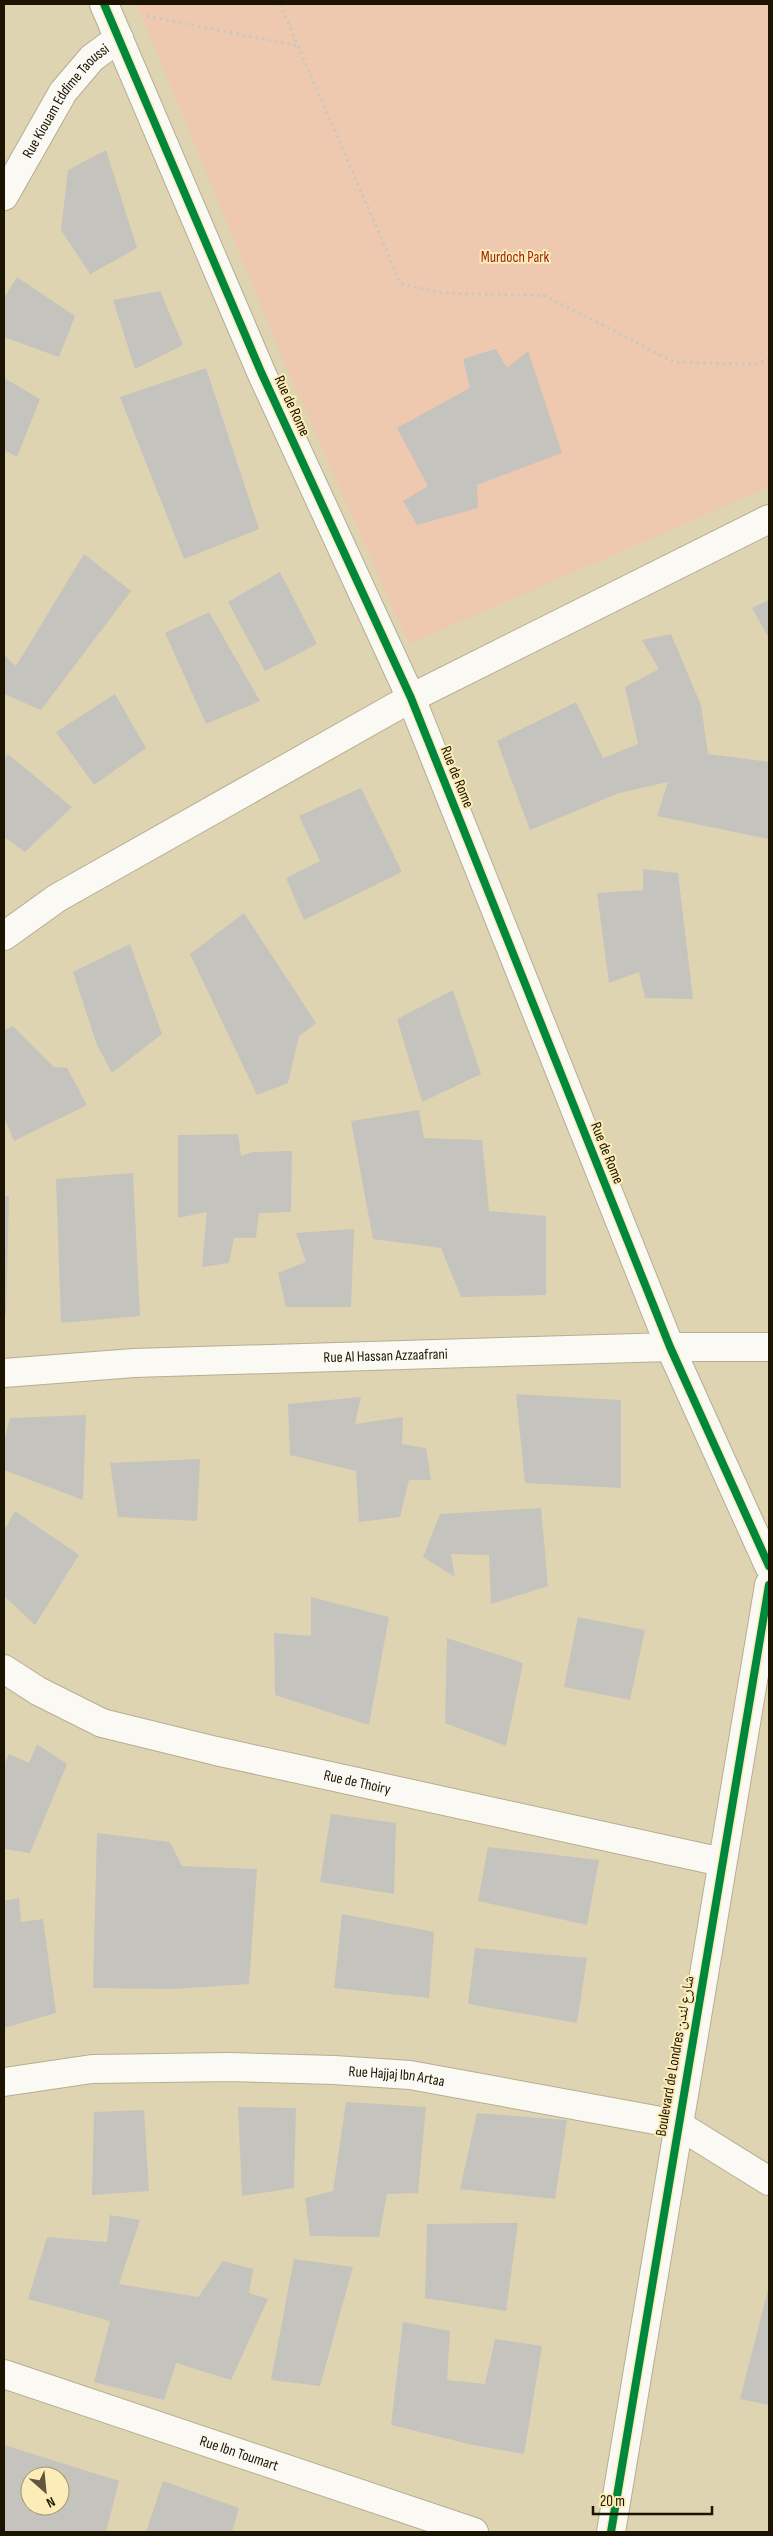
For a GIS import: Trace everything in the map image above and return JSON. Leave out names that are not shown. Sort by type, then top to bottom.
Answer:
[{"type":"street","name":"Rue de Rome","points":[[105,5],[261,372],[410,698],[670,1347],[769,1566]]},
{"type":"street","name":"Rue Kiouam Eddime Taoussi","points":[[4,196],[63,92],[92,58],[119,38]]},
{"type":"street","points":[[4,936],[57,898],[410,698],[769,519]]},
{"type":"street","name":"Rue Al Hassan Azzaafrani","points":[[4,1373],[134,1363],[670,1347],[769,1347]]},
{"type":"street","name":"Boulevard de Londres شارع لندن","points":[[611,2532],[769,1585]]},
{"type":"street","name":"Rue de Thoiry","points":[[4,1669],[38,1691],[102,1723],[216,1751],[722,1862]]},
{"type":"street","name":"Rue Hajjaj Ibn Artaa","points":[[4,2082],[92,2069],[230,2067],[334,2070],[410,2076],[678,2124],[769,2181]]},
{"type":"street","name":"Rue Ibn Toumart","points":[[4,2374],[474,2532]]},
{"type":"path","points":[[280,4],[401,284],[444,293],[546,296],[674,362],[757,364],[769,359]]},
{"type":"path","points":[[105,5],[298,46]]},
{"type":"green space","name":"Murdoch Park","points":[[137,4],[769,4],[769,487],[409,644],[287,369]]},
{"type":"building","points":[[106,150],[137,248],[90,274],[61,230],[68,170]]},
{"type":"building","points":[[17,277],[75,316],[59,357],[4,337],[4,298]]},
{"type":"building","points":[[160,291],[183,345],[135,369],[113,300]]},
{"type":"building","points":[[496,349],[507,368],[528,351],[562,453],[477,485],[478,508],[417,525],[403,501],[428,486],[397,428],[470,388],[463,359]]},
{"type":"building","points":[[206,368],[259,529],[184,559],[120,397]]},
{"type":"building","points":[[4,378],[40,399],[17,457],[4,450]]},
{"type":"building","points":[[84,554],[131,591],[41,710],[4,694],[4,655],[16,666]]},
{"type":"building","points":[[280,572],[317,644],[265,671],[228,602]]},
{"type":"building","points":[[769,600],[769,638],[752,608]]},
{"type":"building","points":[[209,612],[260,701],[206,724],[165,633]]},
{"type":"building","points":[[671,634],[701,705],[708,754],[769,762],[769,839],[657,816],[668,782],[619,793],[530,830],[497,741],[576,702],[603,758],[638,744],[625,687],[659,669],[642,640]]},
{"type":"building","points":[[115,694],[146,748],[94,785],[56,732]]},
{"type":"building","points":[[8,754],[72,807],[25,852],[4,837],[4,759]]},
{"type":"building","points":[[361,788],[402,872],[304,920],[286,878],[320,861],[299,816]]},
{"type":"building","points":[[643,869],[678,873],[693,999],[645,998],[639,972],[609,983],[597,893],[643,890]]},
{"type":"building","points":[[244,913],[316,1023],[299,1036],[288,1083],[257,1095],[190,954]]},
{"type":"building","points":[[130,944],[162,1034],[112,1073],[97,1045],[73,972]]},
{"type":"building","points":[[453,990],[481,1074],[422,1102],[397,1019]]},
{"type":"building","points":[[13,1026],[54,1067],[67,1068],[87,1105],[14,1141],[4,1117],[4,1030]]},
{"type":"building","points":[[419,1110],[424,1138],[482,1140],[489,1211],[546,1216],[546,1295],[461,1297],[441,1248],[373,1239],[351,1121]]},
{"type":"building","points":[[238,1134],[241,1156],[253,1152],[292,1151],[291,1212],[259,1213],[256,1238],[234,1238],[229,1263],[202,1267],[207,1212],[178,1218],[178,1135]]},
{"type":"building","points":[[133,1173],[140,1316],[61,1323],[56,1179]]},
{"type":"building","points":[[9,1196],[6,1314],[4,1314],[4,1197]]},
{"type":"building","points":[[354,1229],[351,1307],[286,1307],[278,1273],[306,1262],[296,1233]]},
{"type":"building","points":[[516,1394],[621,1400],[621,1488],[525,1483]]},
{"type":"building","points":[[361,1397],[355,1424],[403,1417],[402,1444],[426,1448],[431,1480],[409,1480],[400,1517],[359,1522],[356,1471],[290,1455],[288,1404]]},
{"type":"building","points":[[86,1415],[83,1500],[4,1470],[4,1442],[10,1418]]},
{"type":"building","points":[[200,1459],[197,1521],[118,1517],[110,1463]]},
{"type":"building","points":[[541,1508],[548,1586],[491,1604],[489,1555],[451,1554],[455,1577],[423,1557],[440,1514]]},
{"type":"building","points":[[15,1511],[79,1555],[35,1625],[4,1596],[4,1531]]},
{"type":"building","points":[[311,1597],[389,1617],[369,1725],[275,1695],[274,1633],[311,1636]]},
{"type":"building","points":[[578,1617],[645,1630],[630,1700],[564,1687]]},
{"type":"building","points":[[447,1638],[523,1663],[506,1746],[445,1723]]},
{"type":"building","points":[[37,1744],[67,1764],[30,1853],[4,1849],[4,1765],[9,1754],[29,1763]]},
{"type":"building","points":[[331,1814],[396,1823],[394,1894],[320,1882]]},
{"type":"building","points":[[97,1833],[170,1842],[182,1866],[257,1869],[249,1984],[174,1989],[93,1988]]},
{"type":"building","points":[[488,1847],[599,1860],[587,1925],[478,1901]]},
{"type":"building","points":[[19,1898],[21,1922],[43,1919],[56,2013],[4,2028],[4,1901]]},
{"type":"building","points":[[342,1914],[434,1932],[429,1998],[334,1988]]},
{"type":"building","points":[[475,1948],[587,1958],[577,2023],[468,2004]]},
{"type":"building","points":[[346,2102],[426,2107],[418,2193],[387,2194],[379,2237],[310,2236],[305,2198],[333,2191]]},
{"type":"building","points":[[238,2107],[296,2108],[294,2188],[242,2196]]},
{"type":"building","points":[[144,2110],[149,2191],[92,2195],[94,2112]]},
{"type":"building","points":[[477,2113],[567,2120],[555,2199],[460,2189]]},
{"type":"building","points":[[110,2215],[140,2220],[119,2284],[198,2297],[223,2261],[253,2269],[249,2293],[268,2299],[231,2380],[176,2363],[164,2400],[94,2382],[110,2321],[28,2299],[47,2237],[107,2242]]},
{"type":"building","points":[[518,2223],[506,2311],[425,2298],[427,2224]]},
{"type":"building","points":[[294,2259],[353,2267],[320,2386],[271,2380]]},
{"type":"building","points":[[769,2286],[769,2405],[740,2399]]},
{"type":"building","points":[[403,2322],[450,2331],[447,2380],[485,2384],[495,2339],[542,2346],[524,2454],[473,2445],[391,2425]]},
{"type":"building","points":[[4,2445],[119,2481],[106,2532],[4,2532]]},
{"type":"building","points":[[163,2481],[239,2508],[232,2532],[146,2532]]},
{"type":"cycle path","points":[[104,4],[261,372],[411,698],[670,1347],[769,1566]]},
{"type":"cycle path","points":[[611,2532],[769,1585]]}]
